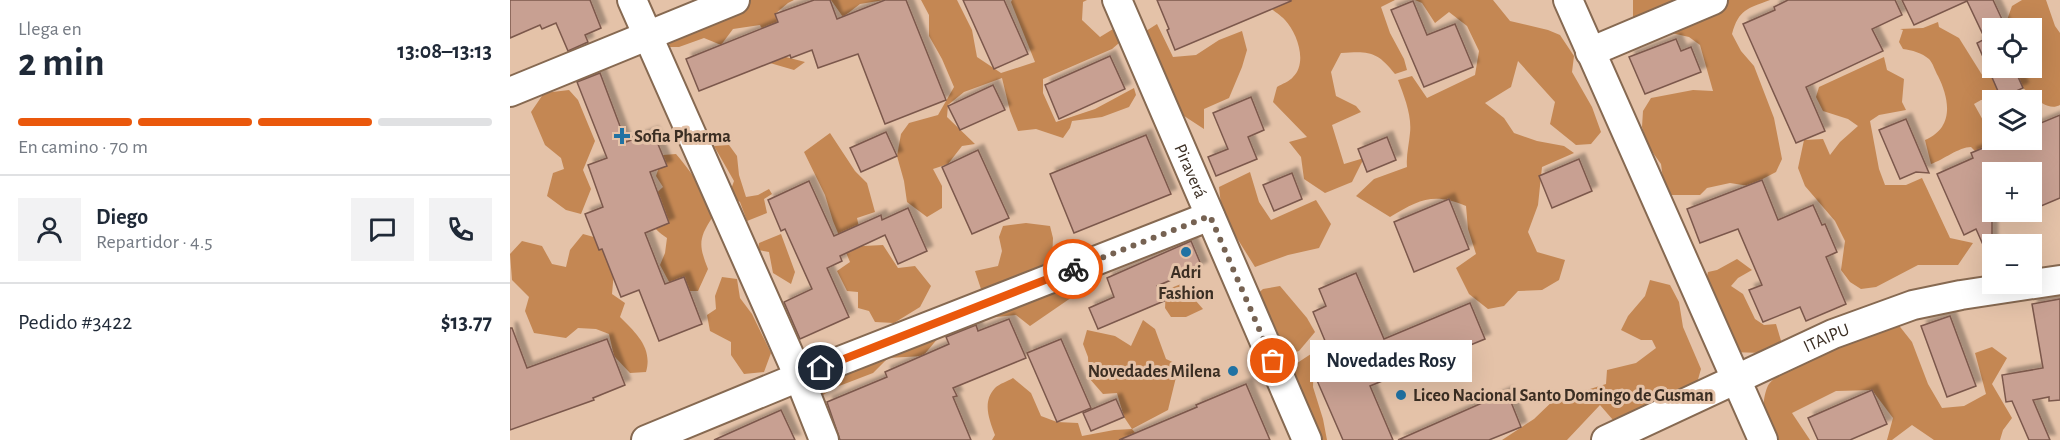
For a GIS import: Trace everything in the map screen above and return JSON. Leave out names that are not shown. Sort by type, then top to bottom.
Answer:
[{"type":"street","points":[[632,0],[799,377],[824,440]]},
{"type":"street","points":[[510,92],[735,0]]},
{"type":"street","name":"Piraverá","points":[[1117,0],[1307,440]]},
{"type":"street","points":[[1568,0],[1763,440]]},
{"type":"street","points":[[1590,52],[1713,0]]},
{"type":"street","points":[[646,440],[799,377],[1210,216]]},
{"type":"street","name":"ITAIPU","points":[[1606,440],[1833,334],[1912,305],[2060,280]]},
{"type":"shaded area","points":[[737,0],[794,0],[775,14],[782,33],[786,57],[805,62],[794,70],[770,63],[769,43],[760,25],[733,29],[721,45],[704,38],[679,47],[669,47],[670,38]]},
{"type":"shaded area","points":[[831,0],[884,0],[860,4],[843,17]]},
{"type":"shaded area","points":[[921,0],[957,0],[972,30],[977,57],[1001,73],[1035,62],[1012,0],[1087,0],[1083,2],[1082,20],[1100,37],[1118,26],[1126,37],[1112,49],[1043,79],[1043,93],[1056,122],[1095,109],[1134,88],[1136,95],[1129,107],[1102,117],[1072,121],[1063,138],[1036,129],[1018,131],[1010,111],[1002,78],[964,92],[948,105],[947,117],[975,144],[962,146],[948,164],[933,169],[942,186],[942,208],[927,217],[907,202],[897,156],[901,134],[909,123],[938,115],[954,87],[929,36],[929,15]]},
{"type":"shaded area","points":[[1265,0],[1395,0],[1381,7],[1407,70],[1395,74],[1383,61],[1372,54],[1351,52],[1341,53],[1331,72],[1336,96],[1356,106],[1361,112],[1332,125],[1344,164],[1364,158],[1352,182],[1325,193],[1304,179],[1301,157],[1289,142],[1307,137],[1273,102],[1277,87],[1290,80],[1297,71],[1300,56],[1293,32]]},
{"type":"shaded area","points":[[1415,0],[1493,0],[1510,21],[1560,35],[1574,56],[1572,72],[1592,107],[1601,132],[1591,144],[1576,145],[1550,124],[1555,102],[1518,61],[1511,87],[1485,103],[1504,118],[1514,133],[1537,141],[1564,146],[1574,153],[1542,167],[1538,205],[1528,232],[1537,252],[1565,260],[1559,280],[1542,290],[1518,291],[1504,306],[1488,309],[1469,294],[1456,268],[1476,254],[1468,229],[1466,206],[1444,199],[1427,200],[1409,206],[1390,217],[1356,196],[1374,179],[1407,167],[1410,119],[1398,80],[1412,76],[1427,98],[1475,75],[1479,51],[1467,26],[1449,12],[1435,23],[1422,3]]},
{"type":"shaded area","points":[[1633,0],[1679,0],[1633,21]]},
{"type":"shaded area","points":[[1723,0],[1770,0],[1745,11],[1738,19],[1732,34],[1741,51],[1754,66],[1774,118],[1782,159],[1776,172],[1749,186],[1730,183],[1707,188],[1700,195],[1671,195],[1663,179],[1661,164],[1648,146],[1642,127],[1643,111],[1651,98],[1693,90],[1713,91],[1700,45],[1689,37],[1667,32]]},
{"type":"shaded area","points":[[2022,0],[2046,0],[2055,26],[2060,33],[2060,105],[2055,107],[2042,103],[2042,90],[2023,88],[1982,90],[1982,100],[1974,104],[1982,118],[1982,150],[1989,150],[1989,160],[1980,156],[1971,147],[1961,149],[1931,164],[1925,140],[1934,135],[1945,121],[1947,104],[1945,94],[1929,59],[1917,52],[1903,49],[1899,42],[1903,30],[1900,29],[1923,28],[1938,22],[1939,27],[1959,38],[1982,78],[2042,78],[2042,18],[2008,18],[2012,6]]},
{"type":"shaded area","points":[[1157,24],[1173,57],[1196,55],[1219,40],[1242,31],[1247,50],[1242,67],[1229,98],[1204,109],[1204,129],[1178,112],[1146,31]]},
{"type":"shaded area","points":[[1884,57],[1887,70],[1904,79],[1902,102],[1906,110],[1879,115],[1870,121],[1879,169],[1885,185],[1906,185],[1922,178],[1950,238],[1973,243],[1958,265],[1918,265],[1876,287],[1861,289],[1850,282],[1841,270],[1845,241],[1835,221],[1805,186],[1798,168],[1804,140],[1823,139],[1830,155],[1840,142],[1858,126],[1848,119],[1823,111],[1816,97],[1819,87]]},
{"type":"shaded area","points":[[569,90],[578,100],[595,141],[583,170],[591,189],[581,214],[566,210],[547,196],[553,173],[564,169],[561,158],[545,145],[531,112],[544,93]]},
{"type":"shaded area","points":[[830,133],[855,171],[867,183],[875,212],[857,218],[863,246],[883,245],[898,268],[915,266],[931,286],[920,307],[894,323],[875,322],[869,311],[858,308],[858,292],[847,291],[837,271],[850,262],[825,195],[804,152]]},
{"type":"shaded area","points":[[729,145],[737,156],[739,175],[746,197],[758,195],[769,189],[772,194],[764,199],[767,213],[747,221],[740,202],[729,195],[734,181],[714,146]]},
{"type":"shaded area","points":[[676,154],[703,192],[712,218],[702,237],[703,254],[708,269],[698,291],[674,291],[660,265],[665,253],[667,238],[656,230],[650,218],[650,199],[663,187],[656,176],[663,155]]},
{"type":"shaded area","points":[[1250,172],[1259,202],[1271,220],[1316,200],[1331,224],[1319,248],[1288,255],[1255,267],[1222,214],[1219,187]]},
{"type":"shaded area","points":[[1026,223],[1050,226],[1053,238],[1052,261],[982,292],[975,271],[998,266],[1002,251],[999,237],[1003,226]]},
{"type":"shaded area","points":[[583,234],[608,241],[615,260],[612,294],[625,303],[620,317],[637,335],[645,348],[648,363],[646,372],[630,373],[614,356],[609,334],[596,329],[578,328],[566,338],[534,333],[525,311],[529,297],[512,280],[510,254],[522,241],[542,246],[552,264],[566,267],[570,250]]},
{"type":"shaded area","points":[[781,234],[795,272],[791,284],[773,273],[769,252],[758,250],[759,243]]},
{"type":"shaded area","points":[[1737,259],[1752,270],[1738,278],[1731,286],[1743,294],[1755,319],[1764,325],[1776,324],[1782,344],[1764,353],[1729,352],[1706,280],[1708,272],[1717,270]]},
{"type":"shaded area","points":[[722,277],[737,279],[740,298],[752,314],[771,353],[764,372],[744,374],[731,355],[731,342],[710,331],[707,315],[716,309],[715,296]]},
{"type":"shaded area","points":[[1650,280],[1670,285],[1679,302],[1683,327],[1701,369],[1697,383],[1670,399],[1613,420],[1600,405],[1567,440],[1502,440],[1534,419],[1559,395],[1606,384],[1607,370],[1636,363],[1656,348],[1652,340],[1641,340],[1621,330],[1628,316],[1645,296]]},
{"type":"shaded area","points":[[1181,284],[1203,309],[1186,317],[1171,317],[1165,308],[1166,290]]},
{"type":"shaded area","points":[[1280,286],[1307,318],[1315,332],[1299,351],[1282,356],[1248,302],[1263,289]]},
{"type":"shaded area","points":[[1061,287],[1078,293],[1030,326],[1016,315],[986,318],[939,337],[923,356],[888,358],[873,373],[834,388],[820,397],[821,373]]},
{"type":"shaded area","points":[[1143,320],[1155,329],[1166,359],[1179,365],[1168,410],[1132,429],[1124,417],[1117,393],[1103,394],[1089,378],[1088,357],[1083,344],[1087,330],[1115,336],[1131,346]]},
{"type":"shaded area","points":[[1897,323],[1912,342],[1928,384],[1942,408],[1964,406],[1986,394],[1975,353],[1992,347],[2007,358],[1992,384],[2012,418],[2003,430],[2000,440],[1934,440],[1912,425],[1892,440],[1887,440],[1893,418],[1872,390],[1836,391],[1792,413],[1810,440],[1779,440],[1764,406],[1769,384],[1794,364],[1847,340]]},
{"type":"shaded area","points":[[1314,352],[1313,387],[1327,440],[1316,440],[1288,369]]},
{"type":"shaded area","points":[[1013,378],[1031,393],[1041,416],[1057,422],[1078,423],[1082,436],[1132,429],[1141,440],[992,440],[995,435],[989,417],[989,399],[995,388]]},
{"type":"building","points":[[510,0],[590,0],[601,28],[585,35],[588,42],[568,51],[556,23],[542,29],[540,25],[510,38]]},
{"type":"building","points":[[814,0],[830,0],[837,19],[885,0],[906,0],[946,100],[885,124],[858,54],[818,68],[812,50],[791,58],[790,55],[699,91],[686,59],[778,22],[775,14]]},
{"type":"building","points":[[963,0],[1004,0],[1028,54],[994,69]]},
{"type":"building","points":[[1157,0],[1291,0],[1291,1],[1175,50]]},
{"type":"building","points":[[1788,0],[1895,0],[1902,15],[1872,29],[1883,51],[1806,87],[1825,131],[1796,143],[1743,24],[1775,10],[1774,7]]},
{"type":"building","points":[[1902,0],[1993,0],[2001,18],[1982,18],[1982,33],[1967,1],[1914,25]]},
{"type":"building","points":[[1413,1],[1427,35],[1455,24],[1473,67],[1424,87],[1391,10]]},
{"type":"building","points":[[1676,39],[1681,51],[1691,47],[1701,72],[1645,94],[1629,57]]},
{"type":"building","points":[[1982,40],[1982,54],[1977,43]]},
{"type":"building","points":[[1110,56],[1125,89],[1059,119],[1045,85]]},
{"type":"building","points":[[600,73],[626,142],[653,132],[667,166],[650,172],[669,223],[645,233],[665,284],[684,277],[702,324],[659,341],[639,290],[621,297],[585,214],[603,207],[588,165],[607,158],[577,82]]},
{"type":"building","points":[[1992,78],[2018,78],[2023,88],[2019,90],[1998,90]]},
{"type":"building","points":[[993,85],[1005,110],[960,130],[948,106]]},
{"type":"building","points":[[1251,97],[1264,130],[1248,137],[1257,159],[1216,176],[1208,157],[1228,149],[1213,113]]},
{"type":"building","points":[[2060,115],[2060,198],[2042,206],[2042,162],[1982,162],[1982,222],[1992,222],[1992,234],[1982,234],[1982,242],[1976,229],[1964,235],[1937,174],[1973,158],[1971,153],[1982,148],[2042,150],[2042,122]]},
{"type":"building","points":[[1906,119],[1929,173],[1916,172],[1900,179],[1879,130]]},
{"type":"building","points":[[886,132],[897,156],[861,172],[850,148]]},
{"type":"building","points":[[1146,135],[1171,194],[1074,233],[1050,174]]},
{"type":"building","points":[[1387,137],[1396,160],[1367,172],[1358,149]]},
{"type":"building","points":[[978,150],[1009,218],[972,234],[942,167]]},
{"type":"building","points":[[1579,159],[1592,191],[1552,208],[1539,176]]},
{"type":"building","points":[[1292,173],[1302,199],[1274,211],[1263,185]]},
{"type":"building","points":[[1762,180],[1778,220],[1813,205],[1822,225],[1825,224],[1837,252],[1826,257],[1846,304],[1806,321],[1800,307],[1763,322],[1749,290],[1762,285],[1738,229],[1700,243],[1687,209]]},
{"type":"building","points":[[809,181],[834,236],[881,215],[882,220],[908,208],[927,251],[898,264],[885,235],[840,256],[842,261],[827,268],[849,317],[800,339],[784,302],[812,289],[785,229],[781,231],[768,200]]},
{"type":"building","points":[[1449,199],[1469,249],[1414,272],[1394,222]]},
{"type":"building","points":[[1191,241],[1202,267],[1157,286],[1164,301],[1098,329],[1089,308],[1114,297],[1107,278]]},
{"type":"building","points":[[1356,273],[1384,339],[1470,303],[1485,339],[1370,386],[1393,440],[1343,440],[1312,369],[1333,360],[1313,312],[1326,306],[1319,289]]},
{"type":"building","points":[[2060,299],[2060,400],[2049,401],[2049,397],[2033,400],[2050,440],[2029,440],[2012,401],[2006,402],[2002,375],[2043,368],[2032,304]]},
{"type":"building","points":[[1950,316],[1976,386],[1947,397],[1921,326]]},
{"type":"building","points":[[1009,319],[1026,358],[953,388],[957,396],[953,397],[971,440],[840,440],[827,402],[887,377],[885,372],[949,344],[946,337],[976,325],[978,331]]},
{"type":"building","points":[[510,328],[512,328],[527,368],[607,339],[625,385],[593,398],[594,400],[510,430]]},
{"type":"building","points":[[1061,339],[1091,408],[1057,422],[1027,353]]},
{"type":"building","points":[[1246,384],[1270,440],[1119,440],[1197,407],[1196,405]]},
{"type":"building","points":[[1872,390],[1887,424],[1850,440],[1818,440],[1808,418]]},
{"type":"building","points":[[1507,392],[1521,427],[1489,440],[1398,440]]},
{"type":"building","points":[[1116,399],[1124,417],[1091,431],[1083,413]]},
{"type":"building","points":[[781,410],[795,440],[714,440]]},
{"type":"way so far","points":[[1073,269],[1210,216],[1273,361]]},
{"type":"place","name":"Sofia Pharma","points":[[622,136]]},
{"type":"place","name":"Adri Fashion","points":[[1186,252]]},
{"type":"place","name":"Novedades Rosy","points":[[1273,361]]},
{"type":"place","name":"Novedades Milena","points":[[1233,371]]},
{"type":"place","name":"Liceo Nacional Santo Domingo de Gusman","points":[[1401,395]]},
{"type":"route","points":[[821,368],[1073,269]]}]
